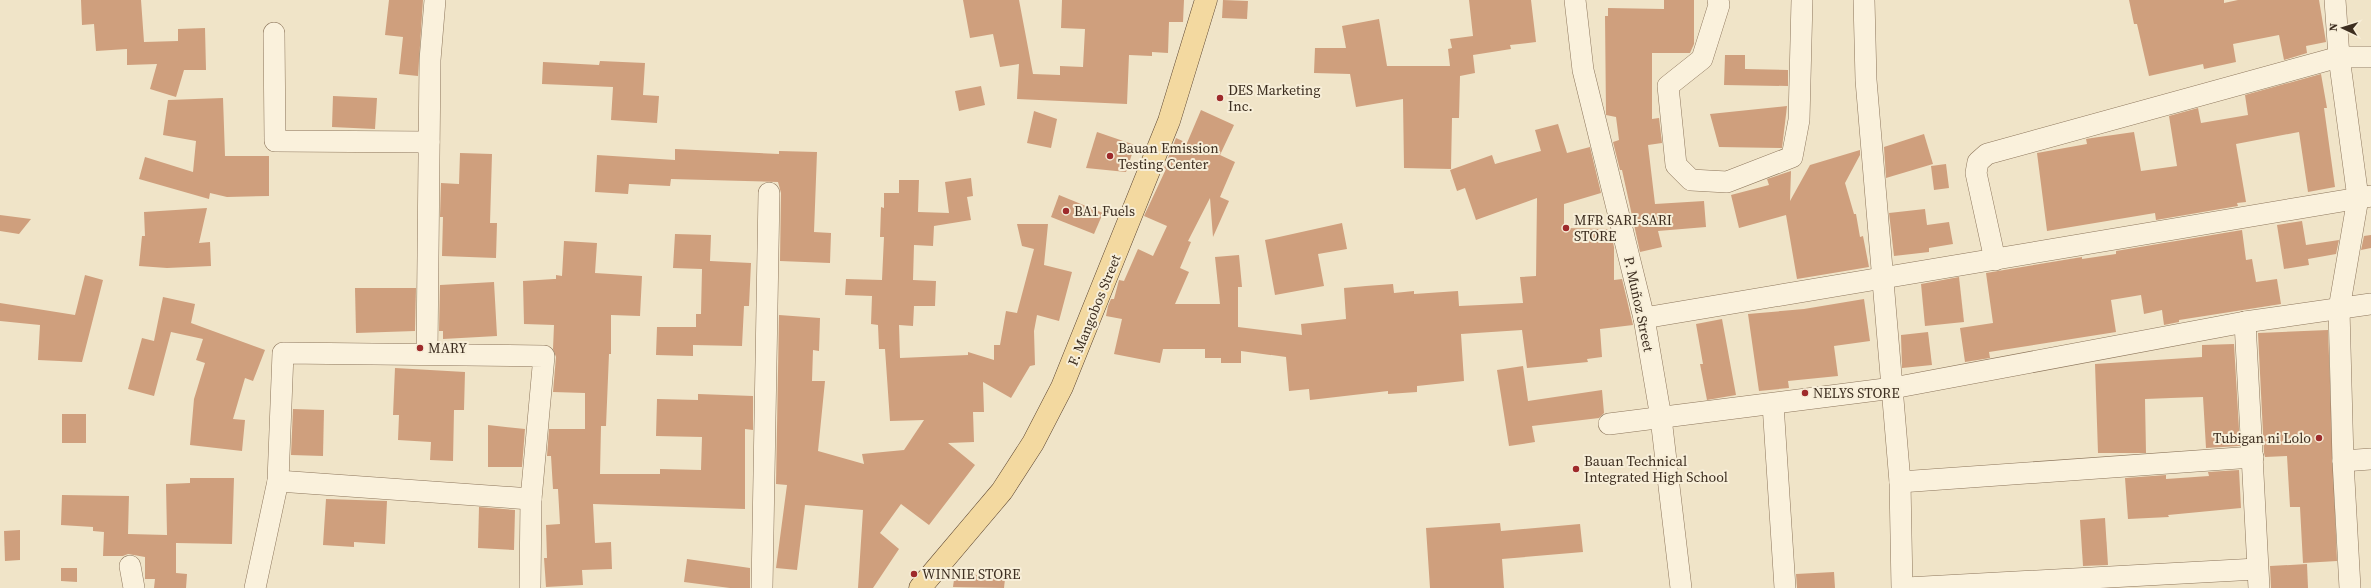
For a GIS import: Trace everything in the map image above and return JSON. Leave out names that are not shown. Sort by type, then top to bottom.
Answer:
[{"type":"main road","name":"F. Mangobos Street","points":[[920,588],[1002,491],[1033,443],[1062,388],[1169,121],[1206,0]]},
{"type":"street","points":[[427,354],[430,60],[435,0]]},
{"type":"street","name":"P. Muñoz Street","points":[[1575,0],[1582,70],[1644,318],[1661,418],[1680,588]]},
{"type":"street","points":[[1718,0],[1719,5],[1702,59],[1668,86],[1676,165],[1691,180],[1726,182],[1792,157],[1799,120],[1802,0]]},
{"type":"street","points":[[1864,0],[1866,80],[1900,482],[1902,588]]},
{"type":"street","points":[[2335,0],[2339,57],[2365,197],[2339,309],[2343,461],[2350,588]]},
{"type":"street","points":[[274,34],[275,141],[429,142]]},
{"type":"street","points":[[1995,260],[1976,173],[1978,162],[1987,154],[2339,57],[2371,57]]},
{"type":"street","points":[[762,588],[769,193]]},
{"type":"street","points":[[1644,318],[2365,197]]},
{"type":"street","points":[[1609,424],[1893,388],[2244,322],[2371,304]]},
{"type":"street","points":[[1906,588],[2258,579],[2253,457],[2244,322]]},
{"type":"street","points":[[255,588],[278,481],[283,353],[544,356],[531,499],[530,588]]},
{"type":"street","points":[[1773,404],[1785,588]]},
{"type":"street","points":[[1900,482],[2253,457]]},
{"type":"street","points":[[2343,461],[2371,459]]},
{"type":"street","points":[[278,481],[531,499]]},
{"type":"street","points":[[130,566],[134,588]]},
{"type":"building","points":[[81,0],[141,0],[144,42],[178,41],[178,29],[205,28],[206,70],[184,70],[176,97],[150,89],[157,64],[127,65],[127,49],[96,51],[94,24],[82,25]]},
{"type":"building","points":[[389,0],[423,0],[418,76],[399,74],[403,37],[385,35]]},
{"type":"building","points":[[963,0],[1019,0],[1033,74],[1060,75],[1060,66],[1083,67],[1085,29],[1061,28],[1062,0],[1184,0],[1183,22],[1169,22],[1168,53],[1152,52],[1152,56],[1129,55],[1127,104],[1017,99],[1019,64],[1000,67],[993,34],[970,38]]},
{"type":"building","points":[[1223,0],[1248,1],[1247,19],[1222,18]]},
{"type":"building","points":[[1469,0],[1531,0],[1536,42],[1510,45],[1511,49],[1473,55],[1475,73],[1460,76],[1459,118],[1452,118],[1451,169],[1404,168],[1403,99],[1356,107],[1350,74],[1314,73],[1315,48],[1346,48],[1342,26],[1379,19],[1387,66],[1450,66],[1448,49],[1452,48],[1450,39],[1473,36]]},
{"type":"building","points":[[1664,0],[1694,0],[1694,44],[1690,53],[1652,53],[1652,119],[1659,118],[1662,143],[1648,145],[1655,204],[1704,201],[1706,227],[1658,231],[1662,247],[1640,252],[1622,170],[1620,170],[1613,142],[1619,140],[1616,117],[1606,115],[1605,16],[1608,16],[1608,8],[1664,9]]},
{"type":"building","points":[[2129,0],[2224,0],[2224,3],[2238,0],[2319,0],[2326,42],[2306,46],[2307,53],[2284,60],[2279,35],[2233,44],[2236,62],[2204,69],[2203,64],[2149,76],[2137,24],[2134,24]]},
{"type":"building","points":[[1725,55],[1745,55],[1745,69],[1788,70],[1788,86],[1724,85]]},
{"type":"building","points":[[600,61],[645,63],[643,95],[659,96],[657,123],[611,120],[613,87],[542,84],[543,62],[599,65]]},
{"type":"building","points":[[2321,74],[2327,108],[2324,108],[2335,187],[2308,192],[2299,132],[2236,144],[2246,202],[2237,203],[2238,206],[2156,220],[2155,213],[2047,231],[2037,153],[2087,144],[2086,139],[2134,132],[2141,171],[2177,166],[2169,116],[2198,108],[2201,123],[2248,115],[2245,95]]},
{"type":"building","points":[[981,86],[985,105],[959,111],[955,91]]},
{"type":"building","points":[[333,96],[377,98],[375,129],[332,127]]},
{"type":"building","points":[[223,98],[225,156],[269,156],[269,196],[227,197],[210,193],[209,199],[139,179],[145,157],[193,172],[196,141],[163,135],[168,100]]},
{"type":"building","points":[[1787,106],[1782,148],[1719,147],[1710,114]]},
{"type":"building","points":[[1201,110],[1234,125],[1220,155],[1235,162],[1220,197],[1229,201],[1213,237],[1210,198],[1188,241],[1191,242],[1180,268],[1189,272],[1175,304],[1220,304],[1215,257],[1239,255],[1242,287],[1238,287],[1238,327],[1302,335],[1301,324],[1346,319],[1344,288],[1366,286],[1393,284],[1394,293],[1414,291],[1414,294],[1458,291],[1459,306],[1523,303],[1520,277],[1536,276],[1537,198],[1476,220],[1465,188],[1457,191],[1450,170],[1492,155],[1495,164],[1541,151],[1535,130],[1558,124],[1567,153],[1590,147],[1601,193],[1564,204],[1564,228],[1610,229],[1614,247],[1614,280],[1622,279],[1633,325],[1600,329],[1602,357],[1587,359],[1588,362],[1527,368],[1522,330],[1461,334],[1464,381],[1417,386],[1417,392],[1388,394],[1388,391],[1310,400],[1309,389],[1289,391],[1286,357],[1241,351],[1241,363],[1221,363],[1221,358],[1205,358],[1205,349],[1163,349],[1160,363],[1114,354],[1122,319],[1106,316],[1108,306],[1111,299],[1114,299],[1119,280],[1124,281],[1138,249],[1153,256],[1167,226],[1144,216],[1166,169],[1164,168],[1176,138],[1187,143]]},
{"type":"building","points":[[1034,111],[1057,119],[1051,148],[1027,143]]},
{"type":"building","name":"Bauan Emission Testing Center","points":[[1097,132],[1135,145],[1126,172],[1086,168]]},
{"type":"building","points":[[1924,134],[1933,164],[1886,178],[1884,147]]},
{"type":"building","points":[[675,149],[779,154],[779,151],[817,152],[814,232],[831,233],[830,263],[780,261],[781,193],[778,182],[671,179],[670,186],[629,184],[628,194],[595,192],[597,155],[675,160]]},
{"type":"building","points":[[1860,150],[1860,155],[1845,183],[1854,214],[1856,214],[1860,237],[1863,236],[1869,267],[1797,279],[1786,215],[1739,228],[1731,195],[1769,185],[1767,179],[1791,171],[1790,201],[1810,165]]},
{"type":"building","points":[[460,153],[492,154],[490,223],[497,223],[496,258],[442,256],[443,217],[440,217],[441,183],[459,184]]},
{"type":"building","points":[[1946,164],[1949,188],[1934,190],[1931,166]]},
{"type":"building","points":[[971,178],[973,196],[967,197],[971,220],[934,226],[933,246],[914,245],[913,280],[936,281],[935,306],[914,306],[913,326],[899,325],[900,358],[968,355],[968,352],[994,360],[994,345],[1000,345],[1006,311],[1017,313],[1034,249],[1022,246],[1017,224],[1048,224],[1044,265],[1072,272],[1059,321],[1037,315],[1034,331],[1035,365],[1030,366],[1011,398],[983,382],[984,412],[973,412],[974,442],[948,443],[975,465],[929,525],[901,504],[880,533],[899,549],[873,588],[858,588],[863,510],[805,505],[797,570],[776,568],[787,485],[776,484],[779,315],[820,318],[819,351],[813,350],[812,381],[825,381],[818,451],[864,464],[862,454],[904,450],[924,420],[890,421],[885,349],[879,349],[878,325],[871,324],[872,296],[845,295],[846,279],[882,280],[884,237],[880,237],[881,207],[884,208],[884,193],[899,193],[899,180],[919,180],[918,212],[949,213],[945,182]]},
{"type":"building","points":[[1059,195],[1103,213],[1094,234],[1051,217]]},
{"type":"building","points":[[207,208],[199,243],[210,242],[211,266],[167,268],[139,266],[142,236],[145,236],[144,212]]},
{"type":"building","points":[[1925,209],[1927,225],[1949,222],[1953,244],[1929,248],[1929,252],[1894,256],[1889,213]]},
{"type":"building","points":[[0,215],[31,219],[19,234],[0,231]]},
{"type":"building","points":[[2302,221],[2306,245],[2339,240],[2336,254],[2308,259],[2309,265],[2284,269],[2277,225]]},
{"type":"building","points":[[1342,223],[1347,249],[1318,254],[1324,286],[1275,295],[1265,240]]},
{"type":"building","points":[[2242,230],[2246,260],[2252,259],[2256,282],[2277,279],[2281,304],[2179,320],[2179,322],[2164,325],[2162,310],[2144,314],[2141,295],[2111,300],[2116,332],[1989,352],[1990,358],[1965,362],[1960,328],[1993,323],[1986,273],[2082,257],[2082,259],[2116,254],[2116,251]]},
{"type":"building","points":[[675,234],[711,235],[710,261],[751,263],[749,306],[744,306],[742,346],[693,345],[693,356],[656,355],[657,327],[696,327],[696,314],[701,314],[702,269],[673,268]]},
{"type":"building","points":[[2371,235],[2371,248],[2361,250],[2364,236]]},
{"type":"building","points":[[564,241],[597,243],[595,273],[642,276],[640,316],[611,315],[611,354],[609,354],[606,426],[601,426],[600,474],[660,474],[660,469],[701,470],[702,437],[656,436],[657,399],[698,400],[698,394],[753,396],[753,430],[745,429],[745,509],[593,504],[595,543],[611,542],[612,569],[582,570],[583,585],[546,587],[544,558],[547,558],[546,525],[560,524],[558,489],[553,489],[551,456],[547,456],[549,429],[585,429],[585,393],[553,392],[556,357],[553,349],[554,325],[524,324],[523,281],[556,279],[556,275],[562,276]]},
{"type":"building","points":[[85,275],[103,280],[82,362],[38,360],[40,325],[0,321],[0,303],[75,315]]},
{"type":"building","points":[[1959,277],[1964,322],[1925,326],[1921,284]]},
{"type":"building","points":[[494,282],[497,336],[443,339],[443,331],[439,331],[440,285]]},
{"type":"building","points":[[355,288],[416,288],[415,331],[356,333]]},
{"type":"building","points":[[163,297],[195,304],[191,323],[265,350],[253,381],[245,378],[233,419],[245,420],[242,451],[190,445],[194,399],[205,363],[196,360],[203,339],[171,332],[154,396],[128,389],[142,338],[154,341]]},
{"type":"building","points":[[1864,299],[1870,341],[1834,346],[1838,376],[1788,381],[1789,388],[1759,391],[1748,314],[1804,309]]},
{"type":"building","points":[[1722,319],[1736,395],[1707,400],[1700,364],[1703,364],[1696,324]]},
{"type":"building","points":[[2328,330],[2337,561],[2303,563],[2300,507],[2290,507],[2287,456],[2265,457],[2264,453],[2258,333]]},
{"type":"building","points":[[1928,332],[1932,365],[1902,368],[1901,335]]},
{"type":"building","points":[[2234,344],[2240,446],[2206,448],[2203,397],[2145,399],[2146,453],[2098,453],[2095,364],[2202,357],[2202,345]]},
{"type":"building","points":[[1523,366],[1528,401],[1602,390],[1604,413],[1599,418],[1532,426],[1535,442],[1509,446],[1497,370]]},
{"type":"building","points":[[395,368],[465,372],[464,410],[454,410],[453,461],[430,460],[431,442],[398,440],[399,415],[393,415]]},
{"type":"building","points":[[293,409],[324,410],[323,456],[291,455]]},
{"type":"building","points":[[62,414],[86,414],[86,443],[62,443]]},
{"type":"building","points":[[488,425],[525,429],[522,467],[488,467]]},
{"type":"building","points":[[2239,470],[2241,508],[2168,515],[2169,517],[2128,519],[2125,478],[2166,475],[2166,479],[2209,476],[2208,472]]},
{"type":"building","points":[[190,478],[234,478],[232,544],[176,543],[176,573],[187,574],[186,588],[154,588],[155,579],[145,579],[145,557],[128,554],[123,556],[103,556],[104,532],[93,531],[93,527],[61,525],[62,495],[129,496],[128,534],[167,535],[166,484],[190,483]]},
{"type":"building","points":[[326,499],[387,501],[385,544],[354,542],[354,547],[323,545]]},
{"type":"building","points":[[479,507],[515,510],[514,550],[478,548]]},
{"type":"building","points":[[2105,518],[2108,565],[2083,566],[2080,520]]},
{"type":"building","points":[[1500,523],[1501,531],[1580,524],[1583,552],[1502,559],[1504,588],[1430,588],[1426,528]]},
{"type":"building","points":[[20,530],[20,560],[5,561],[4,531]]},
{"type":"building","points":[[687,559],[750,568],[750,588],[730,588],[684,582]]},
{"type":"building","points":[[2307,564],[2308,588],[2271,588],[2270,566]]},
{"type":"building","points":[[61,568],[77,568],[77,582],[61,581]]},
{"type":"building","points":[[955,572],[1005,579],[1004,588],[953,587]]},
{"type":"building","points":[[1834,572],[1835,588],[1797,588],[1796,574]]},
{"type":"place","name":"DES Marketing Inc.","points":[[1220,98]]},
{"type":"place","name":"Bauan Emission Testing Center","points":[[1110,156]]},
{"type":"place","name":"BA1 Fuels","points":[[1066,211]]},
{"type":"place","name":"MFR SARI-SARI STORE","points":[[1566,228]]},
{"type":"place","name":"MARY","points":[[420,348]]},
{"type":"place","name":"NELYS STORE","points":[[1805,393]]},
{"type":"place","name":"Tubigan ni Lolo","points":[[2319,438]]},
{"type":"place","name":"Bauan Technical Integrated High School","points":[[1576,469]]},
{"type":"place","name":"WINNIE STORE","points":[[914,574]]}]
